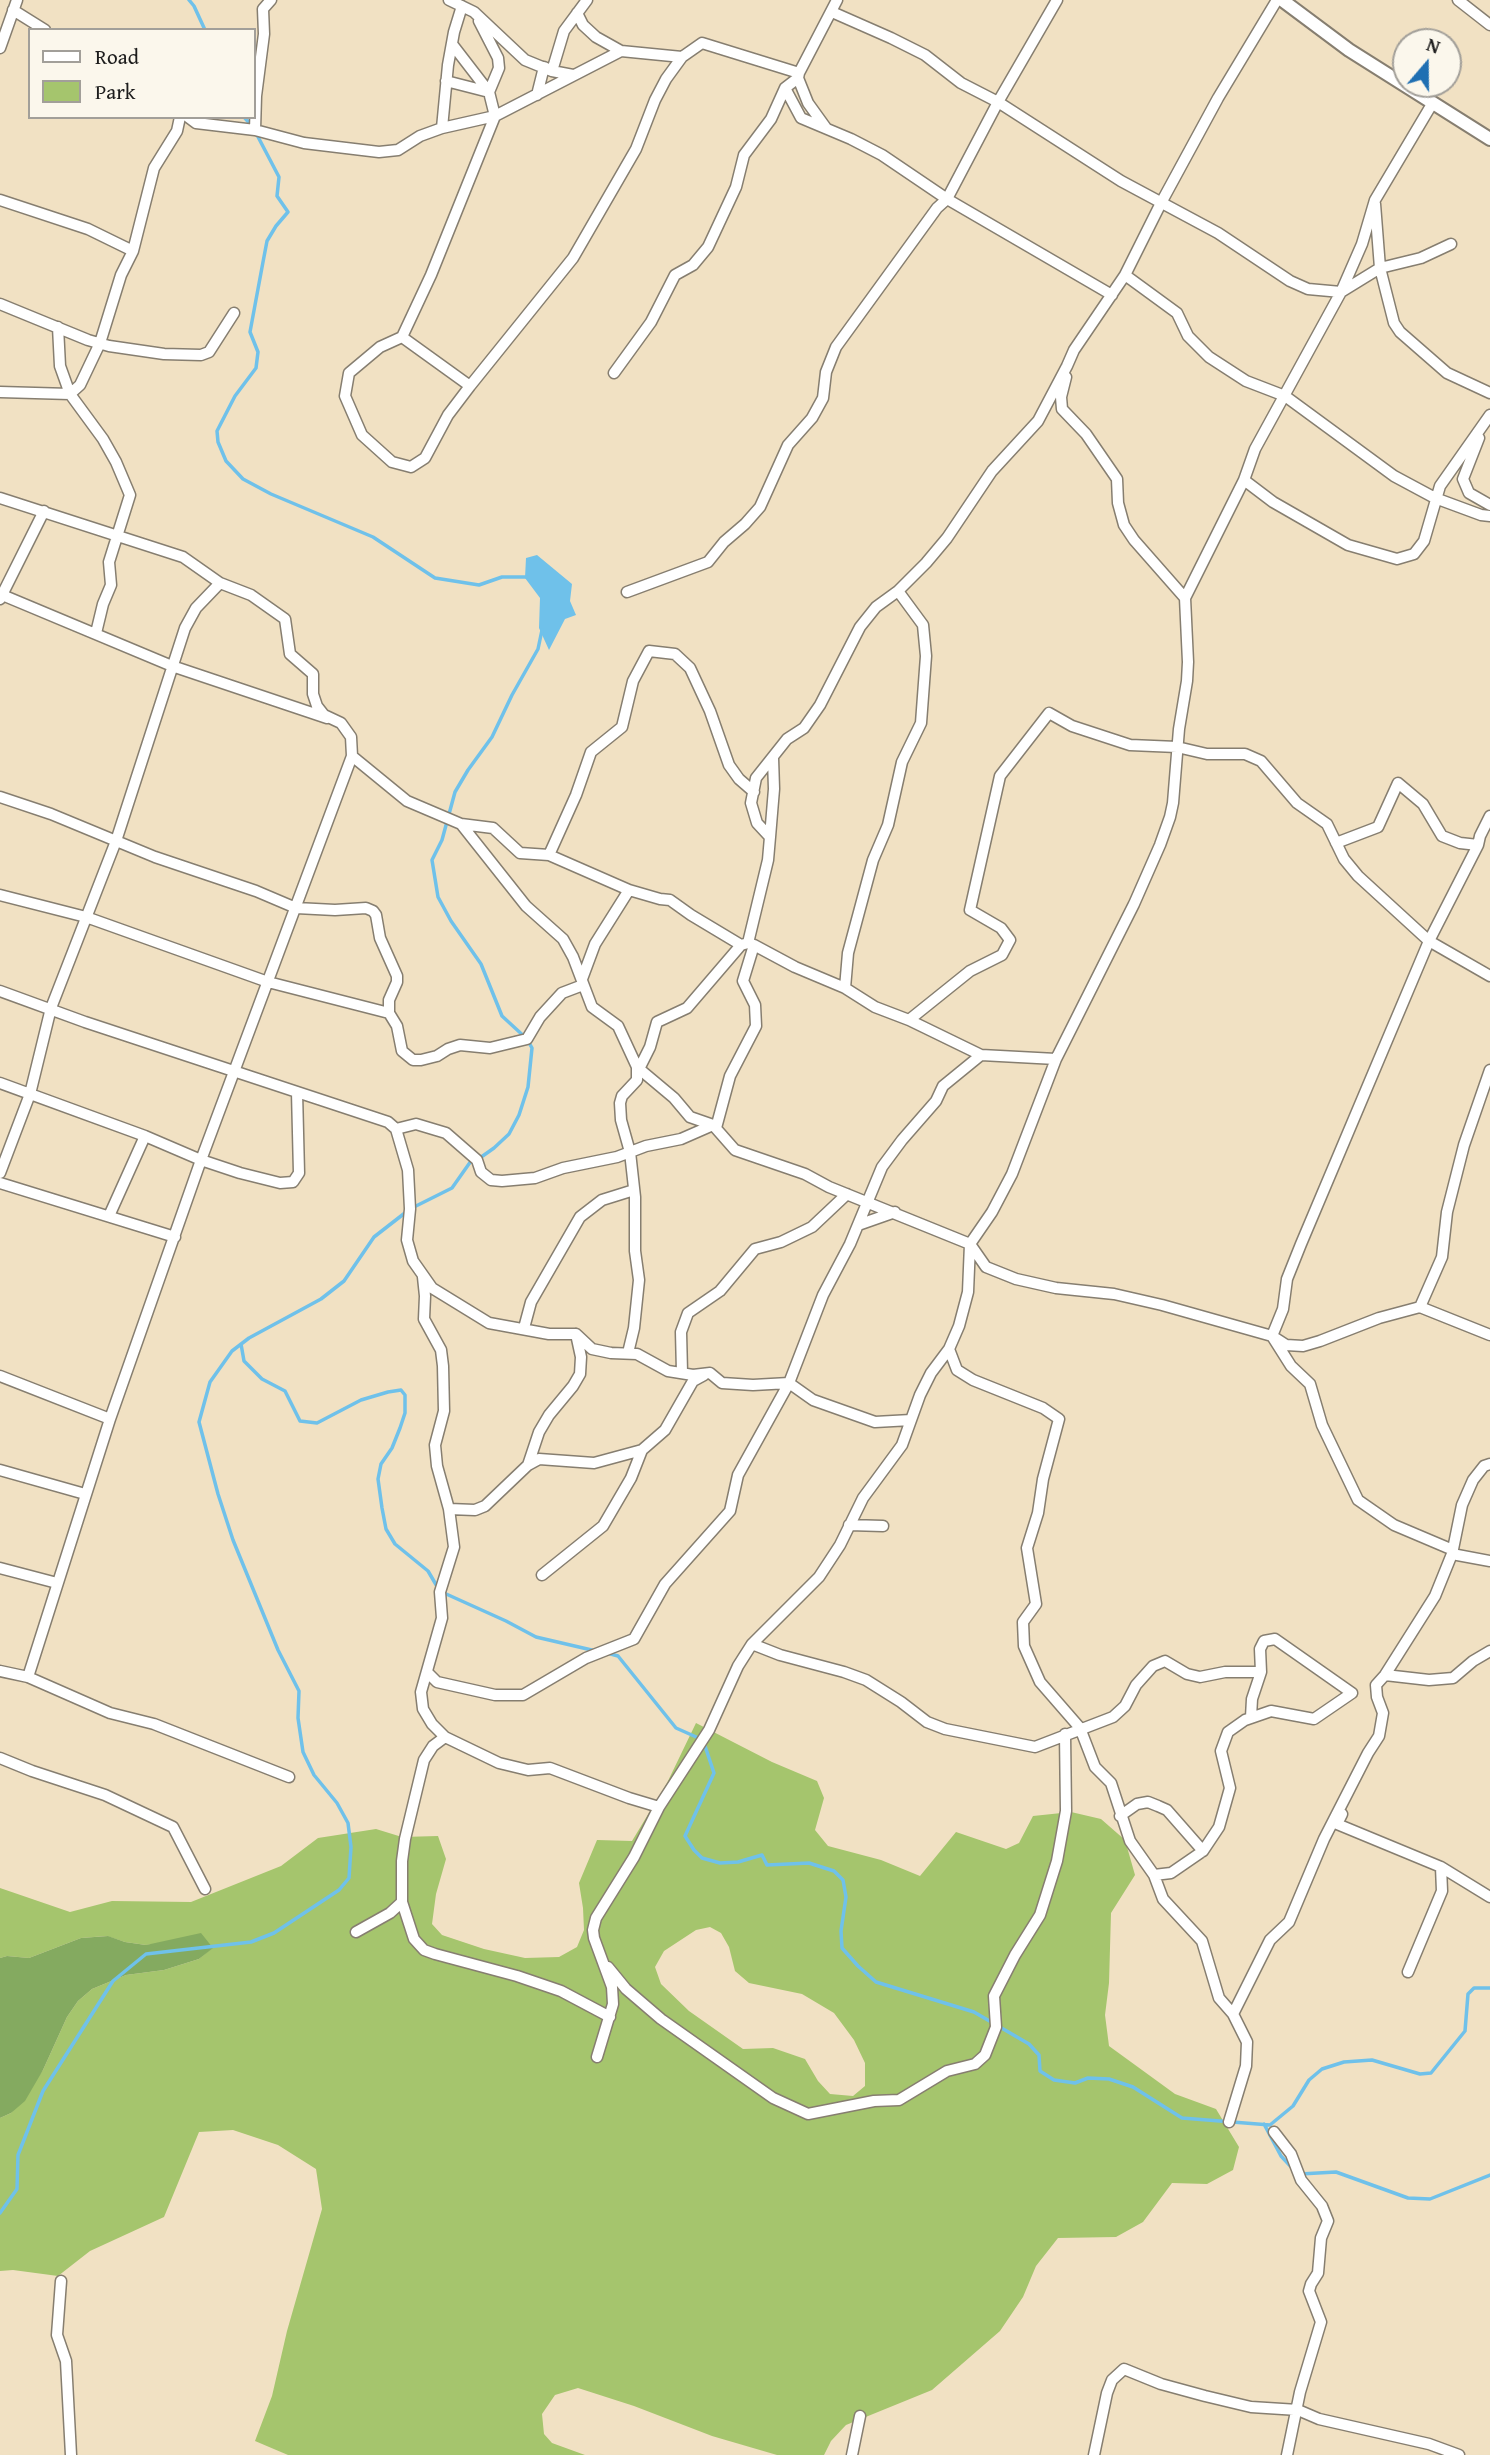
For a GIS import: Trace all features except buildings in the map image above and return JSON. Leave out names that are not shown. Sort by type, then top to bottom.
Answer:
[{"type":"street","points":[[256,96],[264,34],[263,9],[271,0]]},
{"type":"street","points":[[449,0],[474,12],[525,61],[552,71],[574,75]]},
{"type":"street","points":[[552,71],[564,31],[587,0]]},
{"type":"street","points":[[614,373],[651,322],[675,275],[693,265],[708,247],[736,187],[744,155],[771,119],[785,88],[799,75],[837,0]]},
{"type":"street","points":[[627,592],[708,562],[724,542],[746,524],[760,507],[788,445],[812,418],[823,398],[826,372],[836,347],[937,208],[947,199],[998,102],[1057,0]]},
{"type":"street","points":[[1185,598],[1133,540],[1124,525],[1118,503],[1117,479],[1086,434],[1062,409],[1061,397],[1073,350],[1125,275],[1218,97],[1277,0]]},
{"type":"street","points":[[1282,0],[1349,50],[1490,139]]},
{"type":"street","points":[[1458,0],[1490,25]]},
{"type":"street","points":[[0,48],[15,5],[43,28]]},
{"type":"street","points":[[442,128],[452,44],[462,6]]},
{"type":"street","points":[[474,12],[498,58],[499,68],[489,92]]},
{"type":"street","points":[[832,12],[908,45],[961,83],[998,102],[1121,181],[1219,233],[1290,281],[1308,289],[1341,292],[1380,268],[1421,258],[1451,244]]},
{"type":"street","points":[[577,13],[583,25],[596,37],[621,51],[682,57]]},
{"type":"street","points":[[452,44],[489,92],[495,116],[431,275],[402,337],[380,347],[349,373],[345,396],[362,435],[392,462],[411,467],[425,458],[448,415],[573,258],[636,149],[666,79],[682,57],[702,43],[799,75]]},
{"type":"street","points":[[191,119],[196,123],[255,130],[304,143],[379,152],[398,150],[420,136],[442,128],[495,116],[621,51]]},
{"type":"street","points":[[537,95],[544,67],[552,71]]},
{"type":"street","points":[[799,75],[808,103],[827,128]]},
{"type":"street","points":[[446,81],[489,92]]},
{"type":"street","points":[[785,88],[801,118],[883,155],[947,199],[1112,295]]},
{"type":"street","points":[[597,2057],[613,2004],[612,1987],[594,1938],[596,1918],[634,1857],[659,1807],[709,1730],[738,1666],[752,1644],[819,1577],[840,1545],[863,1499],[902,1446],[931,1373],[949,1349],[959,1326],[968,1292],[970,1244],[992,1212],[1012,1174],[1056,1059],[1126,921],[1160,845],[1173,803],[1188,662],[1185,598],[1244,480],[1255,449],[1341,292],[1362,244],[1375,200],[1432,104]]},
{"type":"street","points":[[0,392],[70,394],[80,385],[100,343],[121,275],[133,251],[154,168],[177,131],[180,119]]},
{"type":"street","points":[[255,119],[255,130]]},
{"type":"street","points":[[0,200],[88,229],[133,251]]},
{"type":"street","points":[[1375,200],[1380,268],[1400,332],[1447,373],[1490,393]]},
{"type":"street","points":[[1125,275],[1177,313],[1188,336],[1209,357],[1246,381],[1285,396],[1394,476],[1434,498],[1490,516]]},
{"type":"street","points":[[0,304],[100,343],[164,354],[201,355],[209,352],[234,313]]},
{"type":"street","points":[[58,327],[60,366],[70,394],[103,439],[130,495],[109,562],[111,585],[96,634]]},
{"type":"street","points":[[402,337],[470,386]]},
{"type":"street","points":[[770,837],[757,823],[751,803],[756,778],[787,739],[804,728],[820,705],[860,627],[876,607],[898,591],[947,538],[992,471],[1038,421],[1068,366]]},
{"type":"street","points":[[1244,480],[1273,502],[1348,545],[1397,559],[1414,554],[1424,541],[1434,498],[1440,486],[1490,415]]},
{"type":"street","points":[[1484,425],[1463,479],[1469,493],[1490,505]]},
{"type":"street","points":[[0,498],[183,556],[220,583],[251,595],[285,620],[290,654],[313,674],[313,694],[317,706],[324,715],[341,723],[351,737],[352,755],[201,1160],[110,1419],[28,1677]]},
{"type":"street","points":[[44,511],[1,595],[172,666],[341,723]]},
{"type":"street","points":[[0,1173],[30,1094],[51,1008],[116,841],[186,628],[196,608],[220,583]]},
{"type":"street","points":[[845,988],[848,953],[873,860],[888,825],[902,762],[921,723],[926,656],[923,625],[898,591]]},
{"type":"street","points":[[549,856],[576,795],[591,752],[622,727],[633,681],[649,651],[675,654],[690,668],[710,711],[729,765],[739,779],[754,792]]},
{"type":"street","points":[[909,1020],[970,971],[1002,956],[1010,940],[1001,928],[970,910],[1000,776],[1049,713],[1072,726],[1130,745],[1177,747],[1207,754],[1245,754],[1261,761],[1297,803],[1327,824],[1344,859],[1358,876],[1429,941],[1490,976]]},
{"type":"street","points":[[352,755],[407,801],[461,824],[494,828],[520,853],[549,856],[629,890],[670,900],[691,915],[794,968],[845,988],[875,1007],[909,1020],[981,1055],[1056,1059]]},
{"type":"street","points":[[714,1126],[730,1076],[756,1026],[755,1005],[743,981],[748,944],[768,860],[774,789],[773,757]]},
{"type":"street","points":[[1336,843],[1378,827],[1398,783],[1423,804],[1442,836],[1460,844],[1490,842]]},
{"type":"street","points":[[0,797],[296,908],[335,911],[366,908],[373,911],[380,938],[397,976],[389,1000],[389,1013],[397,1026],[402,1051],[406,1057],[421,1060],[460,1045],[490,1048],[527,1040],[540,1017],[562,993],[583,982],[595,944],[629,890]]},
{"type":"street","points":[[1272,1336],[1283,1309],[1291,1267],[1429,941],[1490,816]]},
{"type":"street","points":[[461,824],[526,906],[563,939],[592,1007],[618,1026],[638,1068],[674,1098],[690,1117],[714,1126],[735,1150],[805,1174],[970,1244],[986,1266],[1016,1279],[1056,1288],[1114,1294],[1150,1302],[1272,1336],[1286,1345],[1303,1346],[1379,1318],[1420,1307],[1490,1335]]},
{"type":"street","points":[[0,895],[86,917],[268,982],[389,1013]]},
{"type":"street","points":[[628,1353],[634,1328],[639,1280],[634,1190],[621,1120],[622,1096],[637,1080],[638,1068],[657,1022],[687,1008],[748,944]]},
{"type":"street","points":[[0,991],[85,1022],[388,1122],[396,1129],[408,1170],[410,1209],[407,1240],[413,1261],[432,1288],[489,1324],[549,1334],[576,1334],[592,1349],[645,1357],[668,1371],[693,1375],[710,1373],[722,1383],[789,1383],[813,1400],[875,1422],[911,1420]]},
{"type":"street","points":[[427,1672],[437,1682],[495,1695],[523,1695],[586,1658],[634,1639],[665,1584],[730,1511],[738,1475],[789,1383],[822,1295],[858,1225],[882,1167],[927,1113],[943,1086],[981,1055]]},
{"type":"street","points":[[1420,1307],[1442,1256],[1447,1212],[1464,1145],[1490,1070]]},
{"type":"street","points":[[0,1083],[145,1136],[201,1160],[280,1183],[293,1182],[299,1173],[297,1092]]},
{"type":"street","points":[[396,1129],[416,1124],[446,1133],[477,1160],[481,1172],[491,1180],[516,1181],[681,1139],[714,1126]]},
{"type":"street","points":[[109,1216],[145,1136]]},
{"type":"street","points":[[0,1183],[175,1237]]},
{"type":"street","points":[[524,1328],[531,1302],[580,1217],[602,1199],[634,1190]]},
{"type":"street","points":[[682,1372],[681,1332],[688,1313],[720,1291],[755,1249],[781,1242],[812,1227],[847,1194]]},
{"type":"street","points":[[858,1225],[895,1212]]},
{"type":"street","points":[[422,1272],[424,1319],[441,1350],[443,1366],[444,1411],[435,1445],[454,1547],[440,1592],[442,1618],[421,1692],[423,1709],[432,1724],[445,1737],[499,1763],[527,1770],[550,1768],[659,1807]]},
{"type":"street","points":[[528,1465],[539,1432],[580,1374],[581,1357],[576,1334]]},
{"type":"street","points":[[1272,1336],[1291,1366],[1310,1384],[1322,1425],[1358,1500],[1394,1525],[1453,1552],[1489,1561]]},
{"type":"street","points":[[949,1349],[957,1370],[973,1380],[1043,1408],[1059,1419],[1043,1479],[1038,1513],[1027,1548],[1036,1604],[1023,1622],[1024,1646],[1040,1682],[1080,1728],[1095,1767],[1111,1783],[1130,1841],[1154,1875],[1163,1899],[1202,1941],[1219,1998],[1233,2014],[1247,2042],[1246,2066],[1229,2122]]},
{"type":"street","points":[[449,1509],[475,1510],[485,1506],[528,1465],[540,1459],[594,1463],[642,1450],[657,1440],[665,1430],[693,1381],[710,1373]]},
{"type":"street","points":[[0,1376],[110,1419]]},
{"type":"street","points":[[542,1575],[603,1526],[631,1478],[642,1450]]},
{"type":"street","points":[[1233,2014],[1270,1940],[1289,1922],[1324,1839],[1379,1736],[1383,1713],[1376,1685],[1435,1596],[1453,1552],[1462,1505],[1472,1480],[1484,1466],[1490,1464]]},
{"type":"street","points":[[0,1470],[85,1494]]},
{"type":"street","points":[[849,1525],[883,1526]]},
{"type":"street","points":[[0,1568],[57,1583]]},
{"type":"street","points":[[1154,1875],[1171,1873],[1203,1850],[1219,1827],[1230,1788],[1221,1751],[1228,1732],[1251,1717],[1271,1711],[1314,1719],[1352,1693],[1275,1639],[1264,1641],[1260,1649],[1261,1672],[1252,1699],[1251,1717]]},
{"type":"street","points":[[752,1644],[811,1665],[866,1680],[927,1722],[945,1729],[1035,1747],[1113,1717],[1125,1706],[1136,1685],[1153,1666],[1165,1661],[1187,1674],[1200,1677],[1225,1672],[1261,1672]]},
{"type":"street","points":[[1385,1675],[1429,1680],[1453,1678],[1490,1651]]},
{"type":"street","points":[[0,1671],[28,1677],[110,1713],[154,1724],[289,1777]]},
{"type":"street","points":[[1383,1713],[1337,1824],[1441,1867],[1490,1897]]},
{"type":"street","points":[[604,1961],[626,1989],[662,2019],[773,2098],[808,2114],[874,2101],[899,2100],[947,2071],[975,2064],[985,2055],[996,2027],[994,1996],[1040,1914],[1056,1861],[1066,1811],[1065,1734]]},
{"type":"street","points":[[445,1737],[428,1753],[419,1776],[404,1850],[402,1902],[414,1939],[424,1950],[561,1991],[610,2017]]},
{"type":"street","points":[[0,1758],[105,1794],[173,1827],[205,1889]]},
{"type":"street","points":[[1120,1816],[1137,1804],[1148,1802],[1158,1805],[1167,1810],[1203,1850]]},
{"type":"street","points":[[1408,1972],[1442,1891],[1441,1867]]},
{"type":"street","points":[[356,1932],[390,1913],[402,1902]]},
{"type":"street","points":[[1274,2132],[1291,2154],[1301,2180],[1322,2207],[1328,2221],[1321,2238],[1318,2273],[1309,2291],[1321,2322],[1300,2392],[1287,2455]]},
{"type":"street","points":[[61,2281],[57,2335],[66,2361],[71,2455]]},
{"type":"street","points":[[1094,2455],[1107,2393],[1112,2380],[1124,2369],[1161,2384],[1240,2404],[1298,2410],[1319,2419],[1429,2444],[1459,2455]]},
{"type":"street","points":[[852,2455],[860,2416]]},
{"type":"green space","points":[[696,1723],[772,1762],[817,1781],[824,1798],[815,1830],[828,1846],[881,1860],[920,1876],[956,1832],[1006,1849],[1019,1843],[1033,1816],[1071,1812],[1101,1819],[1125,1840],[1135,1875],[1111,1913],[1109,1983],[1105,2015],[1109,2046],[1175,2094],[1216,2109],[1239,2147],[1233,2170],[1207,2184],[1172,2183],[1143,2222],[1116,2237],[1058,2238],[1036,2266],[1023,2297],[1000,2331],[932,2390],[846,2425],[831,2441],[824,2455],[777,2455],[712,2436],[578,2388],[555,2395],[542,2414],[544,2434],[552,2443],[585,2455],[288,2455],[255,2441],[272,2396],[287,2331],[322,2209],[316,2169],[278,2145],[233,2130],[199,2132],[164,2217],[90,2251],[58,2276],[13,2270],[0,2271],[0,2118],[11,2113],[43,2070],[67,2017],[78,2001],[92,1989],[126,1975],[164,1970],[199,1959],[213,1947],[164,1943],[146,1945],[107,1936],[81,1938],[29,1958],[0,1958],[0,1888],[70,1912],[112,1901],[191,1902],[281,1866],[318,1838],[376,1829],[402,1837],[438,1836],[446,1859],[436,1894],[432,1924],[442,1935],[484,1949],[525,1958],[559,1957],[577,1947],[584,1930],[579,1883],[597,1840],[632,1841],[667,1783]],"holes":[[[710,1927],[721,1933],[729,1947],[735,1971],[749,1983],[802,1994],[834,2013],[854,2040],[865,2063],[865,2086],[853,2096],[830,2094],[818,2081],[805,2059],[773,2048],[743,2049],[689,2011],[661,1984],[655,1967],[664,1951],[696,1930]]]},
{"type":"green space","points":[[201,1933],[213,1948],[199,1959],[164,1970],[126,1975],[92,1989],[78,2001],[67,2017],[43,2070],[25,2101],[0,2118],[0,1958],[29,1958],[81,1938],[108,1936],[146,1945]]},
{"type":"water","points":[[537,555],[572,584],[570,601],[576,615],[565,619],[549,650],[539,628],[540,598],[525,578],[526,558]]},
{"type":"waterway","points":[[189,0],[204,28]]},
{"type":"waterway","points":[[246,119],[252,126]]},
{"type":"waterway","points":[[256,133],[279,177],[277,196],[288,212],[267,241],[250,332],[258,352],[256,368],[235,396],[217,431],[218,442],[226,461],[243,479],[271,494],[373,537],[435,578],[479,585],[502,577],[527,577]]},
{"type":"waterway","points":[[0,2213],[17,2189],[18,2155],[43,2091],[113,1981],[146,1954],[251,1942],[274,1933],[339,1890],[349,1878],[351,1847],[348,1823],[337,1803],[314,1775],[303,1752],[298,1718],[299,1691],[278,1650],[233,1540],[199,1422],[210,1382],[232,1351],[249,1338],[321,1299],[344,1281],[374,1237],[410,1209],[452,1188],[471,1161],[494,1148],[509,1134],[519,1115],[528,1087],[532,1048],[527,1039],[502,1016],[481,964],[438,897],[432,860],[442,840],[455,792],[492,737],[538,649],[542,630]]},
{"type":"waterway","points":[[241,1344],[244,1361],[262,1379],[285,1391],[300,1421],[317,1423],[361,1400],[401,1390],[405,1395],[405,1413],[392,1448],[381,1464],[378,1479],[382,1508],[386,1529],[395,1544],[428,1571],[438,1588]]},
{"type":"waterway","points":[[444,1593],[536,1637],[596,1651]]},
{"type":"waterway","points":[[607,1653],[618,1656],[676,1728],[703,1740],[714,1773],[685,1836],[702,1858],[720,1863],[738,1862],[762,1855],[767,1865],[809,1863],[834,1871],[843,1880],[846,1897],[841,1931],[842,1948],[858,1966],[876,1982],[974,2012],[1029,2044],[1039,2055],[1040,2071],[1054,2080],[1075,2083],[1088,2078],[1109,2079],[1133,2087],[1182,2118],[1270,2125],[1293,2106],[1309,2080],[1322,2069],[1344,2062],[1372,2060],[1420,2074],[1431,2073],[1465,2031],[1468,1994],[1474,1988],[1490,1988]]},
{"type":"waterway","points":[[1264,2124],[1281,2156],[1294,2170]]},
{"type":"waterway","points":[[1300,2174],[1336,2172],[1408,2198],[1430,2199],[1490,2175]]}]
